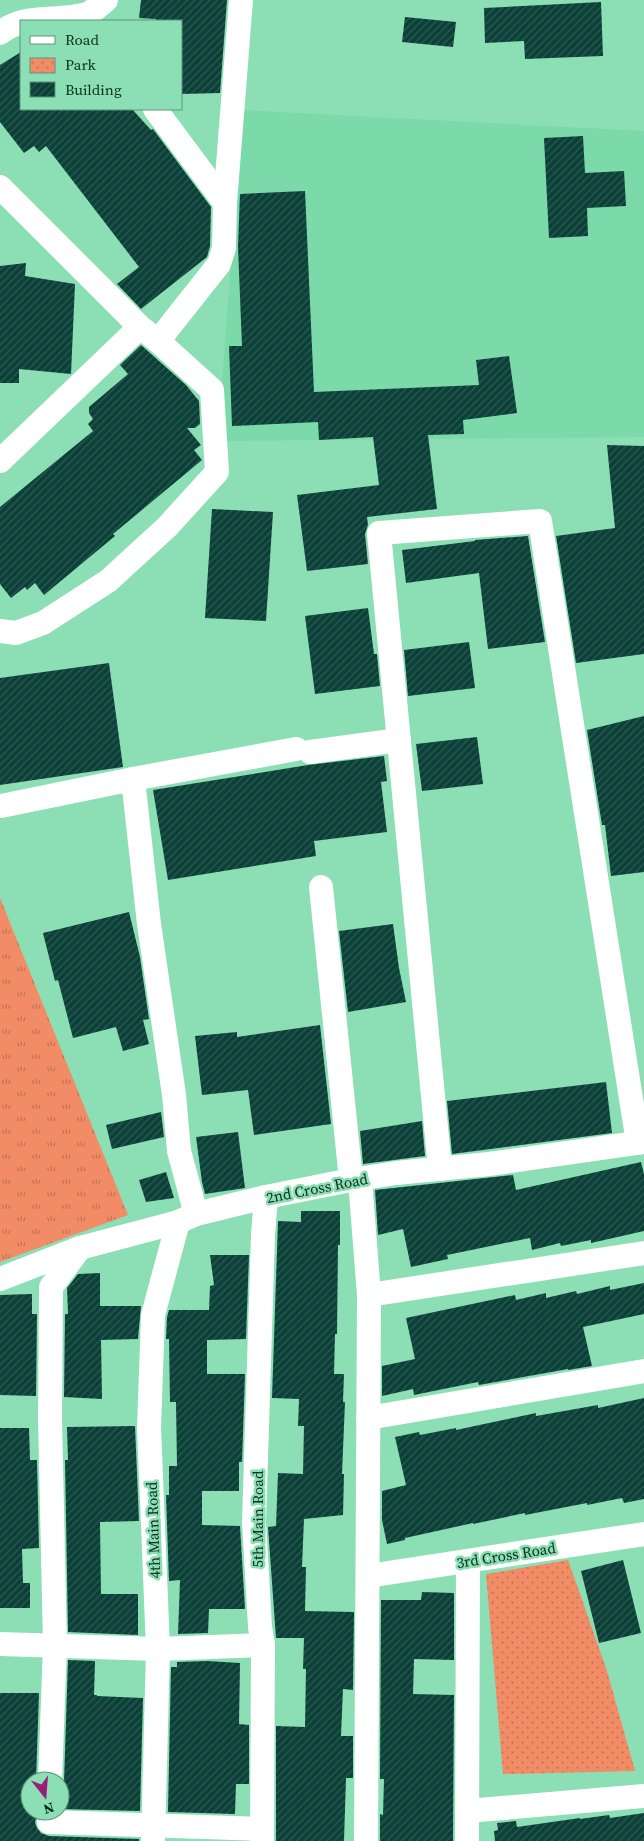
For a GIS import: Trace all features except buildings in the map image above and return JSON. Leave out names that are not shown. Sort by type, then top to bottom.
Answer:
[{"type":"street","points":[[44,20],[88,18],[106,0]]},
{"type":"street","points":[[0,461],[149,334],[219,264],[224,248],[225,203],[241,0]]},
{"type":"street","points":[[0,33],[20,22]]},
{"type":"street","points":[[156,110],[225,203]]},
{"type":"street","points":[[0,187],[149,334],[212,390],[217,472],[167,527],[108,581],[43,623],[16,634],[0,631]]},
{"type":"street","points":[[440,1169],[379,533],[540,521],[641,1142]]},
{"type":"street","points":[[1,806],[133,778],[303,750],[399,740]]},
{"type":"street","points":[[133,778],[149,924],[174,1095],[178,1151],[187,1218]]},
{"type":"street","points":[[321,886],[369,1294],[366,1841]]},
{"type":"street","name":"2nd Cross Road","points":[[0,1279],[80,1248],[266,1197],[396,1173],[440,1169],[641,1142]]},
{"type":"street","name":"5th Main Road","points":[[262,1835],[263,1645],[260,1627],[254,1522],[263,1235],[266,1197]]},
{"type":"street","name":"4th Main Road","points":[[153,1834],[158,1649],[149,1428],[153,1315],[187,1218]]},
{"type":"street","points":[[50,1771],[55,1645],[50,1418],[51,1287],[80,1248]]},
{"type":"street","points":[[369,1294],[644,1253]]},
{"type":"street","points":[[368,1418],[644,1371]]},
{"type":"street","name":"3rd Cross Road","points":[[368,1576],[642,1539]]},
{"type":"street","points":[[467,1841],[468,1561]]},
{"type":"street","points":[[0,1644],[158,1649],[263,1645]]},
{"type":"street","points":[[467,1810],[644,1796]]},
{"type":"street","points":[[49,1825],[153,1834],[262,1835]]},
{"type":"shaded area","points":[[242,110],[644,131],[644,437],[218,441]]},
{"type":"green space","points":[[0,898],[128,1215],[0,1262]]},
{"type":"green space","points":[[568,1560],[607,1671],[635,1771],[503,1774],[486,1574]]}]
